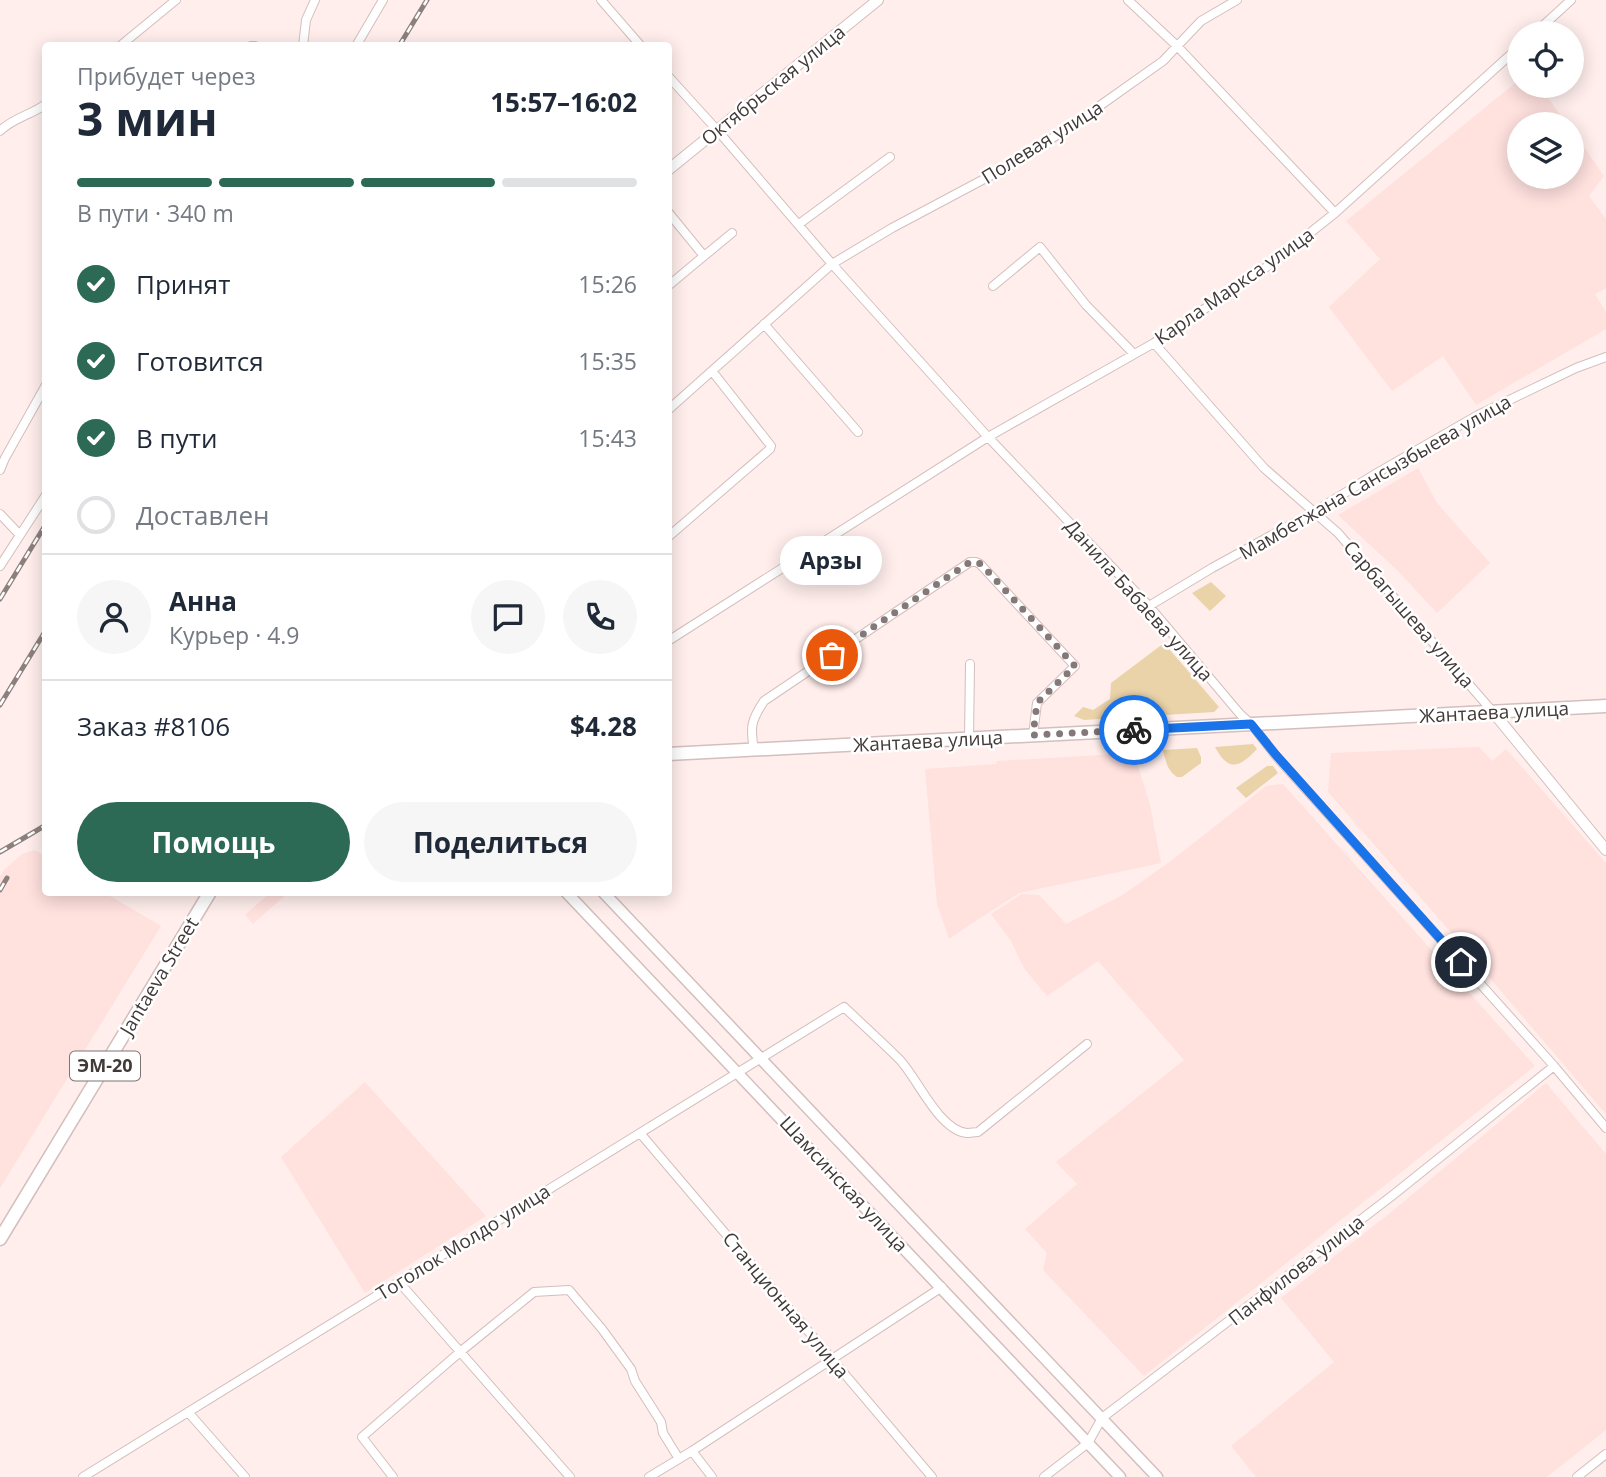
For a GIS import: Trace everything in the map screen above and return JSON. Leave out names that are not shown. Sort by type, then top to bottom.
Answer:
[{"type":"main road","name":"Жантаева улица","points":[[672,754],[1606,706]]},
{"type":"main road","name":"Jantaeva Street","points":[[0,1239],[208,896]]},
{"type":"main road","name":"Шамсинская улица","points":[[570,896],[1120,1477]]},
{"type":"main road","name":"Шамсинская улица","points":[[607,896],[1157,1477]]},
{"type":"street","points":[[125,42],[176,0]]},
{"type":"street","points":[[303,42],[306,20],[315,0]]},
{"type":"street","points":[[358,42],[383,0]]},
{"type":"street","name":"Октябрьская улица","points":[[672,167],[878,0]]},
{"type":"street","points":[[1128,0],[1177,46],[1335,213]]},
{"type":"street","name":"Полевая улица","points":[[672,406],[832,264],[892,228],[1020,160],[1163,61],[1201,22],[1237,0]]},
{"type":"street","points":[[1548,21],[1571,0]]},
{"type":"street","points":[[606,2],[638,42]]},
{"type":"street","name":"Карла Маркса улица","points":[[672,638],[986,438],[1153,343],[1271,264],[1335,213],[1507,58]]},
{"type":"street","name":"Данила Бабаева улица","points":[[672,80],[986,438],[1149,606],[1240,714],[1554,1066],[1606,1128]]},
{"type":"street","points":[[0,131],[7,124],[42,107]]},
{"type":"street","points":[[799,224],[890,157]]},
{"type":"street","points":[[672,217],[704,256]]},
{"type":"street","points":[[672,283],[732,233]]},
{"type":"street","points":[[993,286],[1040,247],[1086,306],[1134,354]]},
{"type":"street","points":[[764,324],[858,432]]},
{"type":"street","name":"Сарбагышева улица","points":[[1153,343],[1264,468],[1338,533],[1604,845]]},
{"type":"street","name":"Мамбетжана Сансызбыева улица","points":[[1149,606],[1478,415],[1606,356]]},
{"type":"street","points":[[672,534],[771,446],[712,371]]},
{"type":"street","points":[[0,470],[42,392]]},
{"type":"street","points":[[0,566],[42,501]]},
{"type":"street","points":[[0,514],[20,535]]},
{"type":"street","points":[[754,750],[751,729],[755,715],[764,701],[970,562],[981,564],[1075,666],[1037,703],[1033,735]]},
{"type":"street","points":[[969,739],[970,664]]},
{"type":"street","name":"Тоголок Молдо улица","points":[[83,1477],[844,1007],[901,1061],[946,1122],[957,1130],[968,1133],[978,1132],[1087,1044]]},
{"type":"street","name":"Панфилова улица","points":[[1044,1477],[1088,1443],[1102,1418],[1382,1204],[1554,1066]]},
{"type":"street","name":"Станционная улица","points":[[640,1133],[932,1477]]},
{"type":"street","points":[[399,1282],[570,1477]]},
{"type":"street","points":[[649,1477],[942,1287]]},
{"type":"street","points":[[393,1477],[362,1437],[534,1292],[569,1290],[631,1369],[635,1381],[661,1422],[663,1433],[679,1459]]},
{"type":"street","points":[[188,1412],[244,1477]]},
{"type":"street","points":[[692,1451],[712,1477]]},
{"type":"street","points":[[1577,1477],[1606,1454]]},
{"type":"shaded area","points":[[1507,90],[1507,98],[1548,98],[1558,112],[1507,112],[1507,189],[1584,189],[1584,147],[1604,176],[1589,196],[1606,219],[1606,288],[1595,294],[1606,312],[1606,329],[1476,405],[1443,356],[1392,391],[1329,307],[1380,259],[1346,221]]},
{"type":"shaded area","points":[[1418,468],[1437,503],[1490,563],[1437,613],[1398,571],[1338,515]]},
{"type":"shaded area","points":[[1211,582],[1226,596],[1210,611],[1192,593]]},
{"type":"shaded area","points":[[1164,643],[1219,707],[1214,712],[1084,720],[1074,716],[1083,707],[1093,710],[1110,699],[1111,683]]},
{"type":"shaded area","points":[[1253,744],[1257,749],[1245,760],[1235,764],[1225,761],[1215,747]]},
{"type":"shaded area","points":[[1479,747],[1492,761],[1506,749],[1606,863],[1606,1114],[1328,792],[1331,753]]},
{"type":"shaded area","points":[[1197,748],[1201,763],[1182,777],[1177,777],[1169,769],[1163,750]]},
{"type":"shaded area","points":[[1134,753],[1150,805],[1161,863],[1019,893],[949,939],[937,904],[925,769],[996,764],[997,761]]},
{"type":"shaded area","points":[[1267,766],[1273,766],[1278,773],[1246,798],[1236,788]]},
{"type":"shaded area","points":[[1283,784],[1535,1066],[1144,1376],[1043,1270],[1047,1253],[1025,1229],[1077,1184],[1056,1162],[1184,1060],[1098,961],[1047,996],[1024,968],[1011,941],[991,914],[1022,894],[1039,895],[1066,924],[1121,896],[1171,861],[1266,786]]},
{"type":"shaded area","points":[[35,850],[42,854],[42,896],[110,896],[161,926],[0,1188],[0,876],[22,854]]},
{"type":"shaded area","points":[[267,896],[285,896],[253,924],[245,915]]},
{"type":"shaded area","points":[[365,1082],[486,1216],[365,1293],[281,1157]]},
{"type":"shaded area","points":[[1546,1083],[1606,1154],[1606,1430],[1547,1477],[1256,1477],[1231,1446],[1334,1362],[1281,1298],[1390,1213]]},
{"type":"railway","points":[[401,42],[427,0]]},
{"type":"railway","points":[[0,599],[42,531]]},
{"type":"railway","points":[[0,705],[42,637]]},
{"type":"railway","points":[[0,852],[42,827]]},
{"type":"railway","points":[[0,890],[7,878]]},
{"type":"way so far","points":[[832,655],[970,562],[976,562],[981,564],[1075,666],[1037,703],[1033,735],[1134,730]]},
{"type":"place","name":"Арзы","points":[[832,655]]},
{"type":"route","points":[[1134,730],[1251,724],[1461,962]]}]
